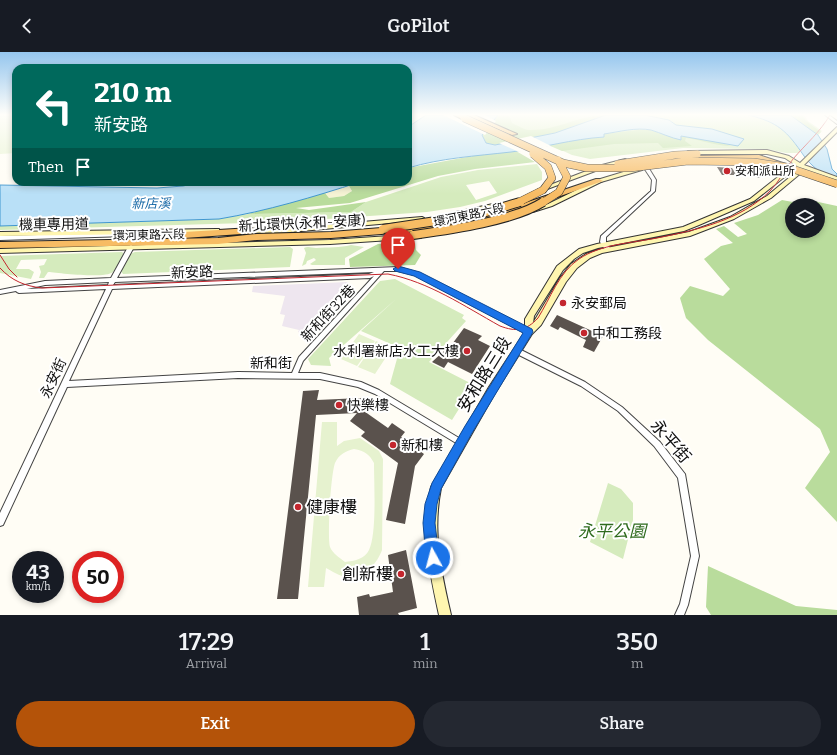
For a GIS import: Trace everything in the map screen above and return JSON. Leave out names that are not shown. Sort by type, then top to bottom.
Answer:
[{"type":"highway","points":[[290,230],[338,231],[383,229],[432,223],[470,216],[527,200],[546,189],[550,183],[551,172],[540,159],[509,141]]},
{"type":"highway","points":[[518,141],[563,163],[587,168],[688,161],[754,162],[787,167],[837,184]]},
{"type":"highway","points":[[218,241],[326,241],[413,235],[468,226],[510,215],[550,201],[564,187],[567,178],[565,168],[550,152],[529,141]]},
{"type":"highway","points":[[615,167],[692,158],[736,155],[774,156]]},
{"type":"highway","points":[[736,155],[770,159],[798,168]]},
{"type":"highway","name":"新北環快(永和-安康)","points":[[0,246],[106,242],[218,241],[257,237],[353,234],[444,226],[509,211],[602,180]]},
{"type":"highway","name":"新北環快(永和-安康)","points":[[0,239],[170,236],[252,231]]},
{"type":"highway","points":[[87,247],[106,242]]},
{"type":"main road","points":[[798,168],[826,141]]},
{"type":"main road","name":"環河東路六段","points":[[0,234],[290,230],[407,221],[453,215],[512,200],[593,170],[628,160],[663,154],[736,155]]},
{"type":"main road","points":[[774,156],[786,159],[811,178],[837,184]]},
{"type":"main road","name":"環河東路六段","points":[[0,251],[87,247],[369,241],[440,233],[517,216],[550,205],[602,180],[646,168],[684,162],[730,162],[766,163],[798,168]]},
{"type":"main road","points":[[798,168],[816,171],[837,179]]},
{"type":"main road","name":"安和路三段","points":[[445,615],[434,569],[429,523],[431,504],[436,487],[517,351],[529,332],[538,323],[563,280],[574,266],[588,256],[606,247],[684,229],[745,204],[798,168]]},
{"type":"main road","name":"安和路三段","points":[[606,247],[690,234],[704,229],[745,212],[769,197],[786,184],[798,168]]},
{"type":"main road","points":[[593,170],[602,180]]},
{"type":"main road","points":[[811,178],[816,171]]},
{"type":"main road","points":[[818,180],[822,174]]},
{"type":"main road","points":[[778,181],[786,184]]},
{"type":"street","points":[[606,247],[603,237],[653,191],[654,180],[646,168]]},
{"type":"street","name":"機車專用道","points":[[0,246],[41,245],[52,249]]},
{"type":"street","name":"永安街","points":[[0,522],[113,280],[131,247]]},
{"type":"street","name":"新安路","points":[[0,292],[370,276],[383,270]]},
{"type":"street","name":"新和街32巷","points":[[294,375],[301,360],[383,270]]},
{"type":"street","name":"新安路","points":[[0,292],[45,283],[403,270],[417,274],[529,332]]},
{"type":"street","name":"永平街","points":[[517,351],[583,384],[620,410],[657,444],[682,477],[695,556],[684,604],[679,615]]},
{"type":"street","name":"新和街","points":[[64,384],[158,378],[294,375],[320,376],[359,384],[384,396],[461,443]]},
{"type":"shaded area","points":[[349,186],[352,191],[344,196],[329,198],[325,193]]},
{"type":"shaded area","points":[[348,282],[323,309],[333,315],[312,336],[298,332],[299,330],[282,326],[285,315],[280,314],[285,296],[252,292],[253,286]]},
{"type":"green space","points":[[0,141],[12,141],[12,153],[0,154]]},
{"type":"green space","points":[[485,141],[514,141],[495,145],[486,143]]},
{"type":"green space","points":[[542,141],[811,141],[798,153],[786,153],[767,149],[683,148],[590,159],[572,155]]},
{"type":"green space","points":[[567,141],[685,141],[692,146],[663,148],[658,143],[614,144],[562,151],[548,145]]},
{"type":"green space","points":[[702,141],[714,141],[731,146]]},
{"type":"green space","points":[[516,151],[535,162],[475,169],[438,176],[412,184],[412,167],[483,154]]},
{"type":"green space","points":[[537,164],[542,172],[542,180],[485,201],[460,207],[427,212],[312,220],[293,219],[278,222],[0,230],[0,226],[219,219],[248,214],[351,212],[366,202],[441,177],[478,170]],"holes":[[[489,181],[497,193],[476,200],[466,185]]]},
{"type":"green space","points":[[349,186],[405,186],[350,203],[296,208],[309,210],[366,202],[351,212],[248,214],[325,193],[329,198],[344,196],[352,191]]},
{"type":"green space","points":[[782,200],[785,201],[785,238],[825,238],[825,203],[837,206],[837,522],[805,488],[830,452],[820,429],[708,340],[686,318],[680,298],[690,286],[723,296],[730,289],[704,259],[721,246],[733,243],[716,229],[724,226],[738,237],[747,234],[734,223],[758,215]]},
{"type":"green space","points":[[415,243],[416,250],[421,255],[415,265],[350,267],[349,259],[378,244]]},
{"type":"green space","points":[[351,245],[364,247],[345,258],[345,265],[312,265],[310,264],[316,260],[314,258],[307,261],[306,264],[302,266],[306,253],[304,248]]},
{"type":"green space","points":[[290,247],[293,249],[290,267],[123,274],[121,271],[130,254],[135,252]]},
{"type":"green space","points":[[122,252],[124,254],[117,266],[113,272],[108,274],[82,275],[48,272],[44,278],[39,278],[41,272],[39,266],[44,265],[47,259],[21,260],[16,269],[29,269],[34,272],[31,279],[0,273],[0,256]]},
{"type":"green space","points":[[395,279],[464,315],[462,318],[466,321],[429,362],[474,385],[452,420],[390,384],[400,348],[361,331],[396,299],[329,358],[331,366],[311,365],[308,359],[380,281]]},
{"type":"green space","points":[[359,334],[375,341],[357,366],[341,359]]},
{"type":"green space","points":[[376,341],[392,348],[375,374],[358,367]]},
{"type":"green space","points":[[322,422],[337,422],[337,446],[344,441],[360,438],[379,451],[383,459],[382,550],[377,561],[368,570],[358,576],[346,577],[338,575],[326,568],[324,587],[308,587]],"holes":[[[354,449],[366,453],[374,463],[372,542],[365,556],[345,562],[334,554],[330,547],[329,518],[332,479],[335,463],[339,457],[348,451]]]},
{"type":"green space","name":"永平公園","points":[[608,483],[621,489],[633,503],[633,520],[623,559],[590,542]]},
{"type":"green space","points":[[708,566],[796,606],[837,610],[837,615],[711,615],[706,607]]},
{"type":"water","points":[[412,141],[485,141],[486,143],[495,145],[514,141],[573,141],[511,152],[472,156],[412,167]]},
{"type":"water","points":[[711,141],[742,141],[738,146]]},
{"type":"water","points":[[793,141],[822,141],[827,149],[832,169],[837,174],[837,184],[832,182],[807,159]]},
{"type":"water","name":"新店溪","points":[[0,185],[157,188],[183,186],[347,186],[290,203],[219,219],[0,226]]},
{"type":"pier","points":[[507,141],[542,141],[551,146],[519,152],[499,143]]},
{"type":"building","name":"安和派出所","points":[[717,167],[732,168],[737,175],[722,175]]},
{"type":"building","points":[[758,168],[766,172],[759,178],[750,174]]},
{"type":"building","name":"中和工務段","points":[[557,315],[603,336],[594,352],[583,347],[586,340],[560,327],[558,330],[550,326]]},
{"type":"building","name":"水利署新店水工大樓","points":[[464,328],[482,336],[478,340],[490,346],[472,374],[448,362],[444,368],[432,362],[445,350],[447,351]]},
{"type":"building","points":[[319,390],[317,400],[361,398],[361,409],[388,428],[392,423],[405,432],[401,437],[424,454],[415,466],[405,524],[386,520],[398,463],[361,436],[365,432],[350,421],[357,413],[316,415],[298,599],[277,599],[303,391]]},
{"type":"building","name":"創新樓","points":[[406,550],[417,608],[398,613],[399,615],[359,615],[357,597],[369,594],[370,597],[393,592],[388,555]]},
{"type":"tram line","points":[[0,268],[19,282],[42,288],[388,274],[432,289],[500,326],[516,330],[529,326],[538,318],[560,278],[572,264],[579,259],[607,247],[672,235],[703,227],[732,217],[758,201],[770,191],[793,159],[809,141]]},
{"type":"tram line","points":[[0,255],[9,269],[17,277]]},
{"type":"place","name":"安和派出所","points":[[727,171]]},
{"type":"place","name":"永安郵局","points":[[563,303]]},
{"type":"place","name":"中和工務段","points":[[584,333]]},
{"type":"place","name":"水利署新店水工大樓","points":[[467,351]]},
{"type":"place","name":"快樂樓","points":[[339,405]]},
{"type":"place","name":"新和樓","points":[[393,445]]},
{"type":"place","name":"健康樓","points":[[298,507]]},
{"type":"place","name":"創新樓","points":[[401,574]]},
{"type":"route","points":[[398,269],[417,274],[529,332],[468,429],[436,487],[431,504],[429,523],[433,558]]}]
